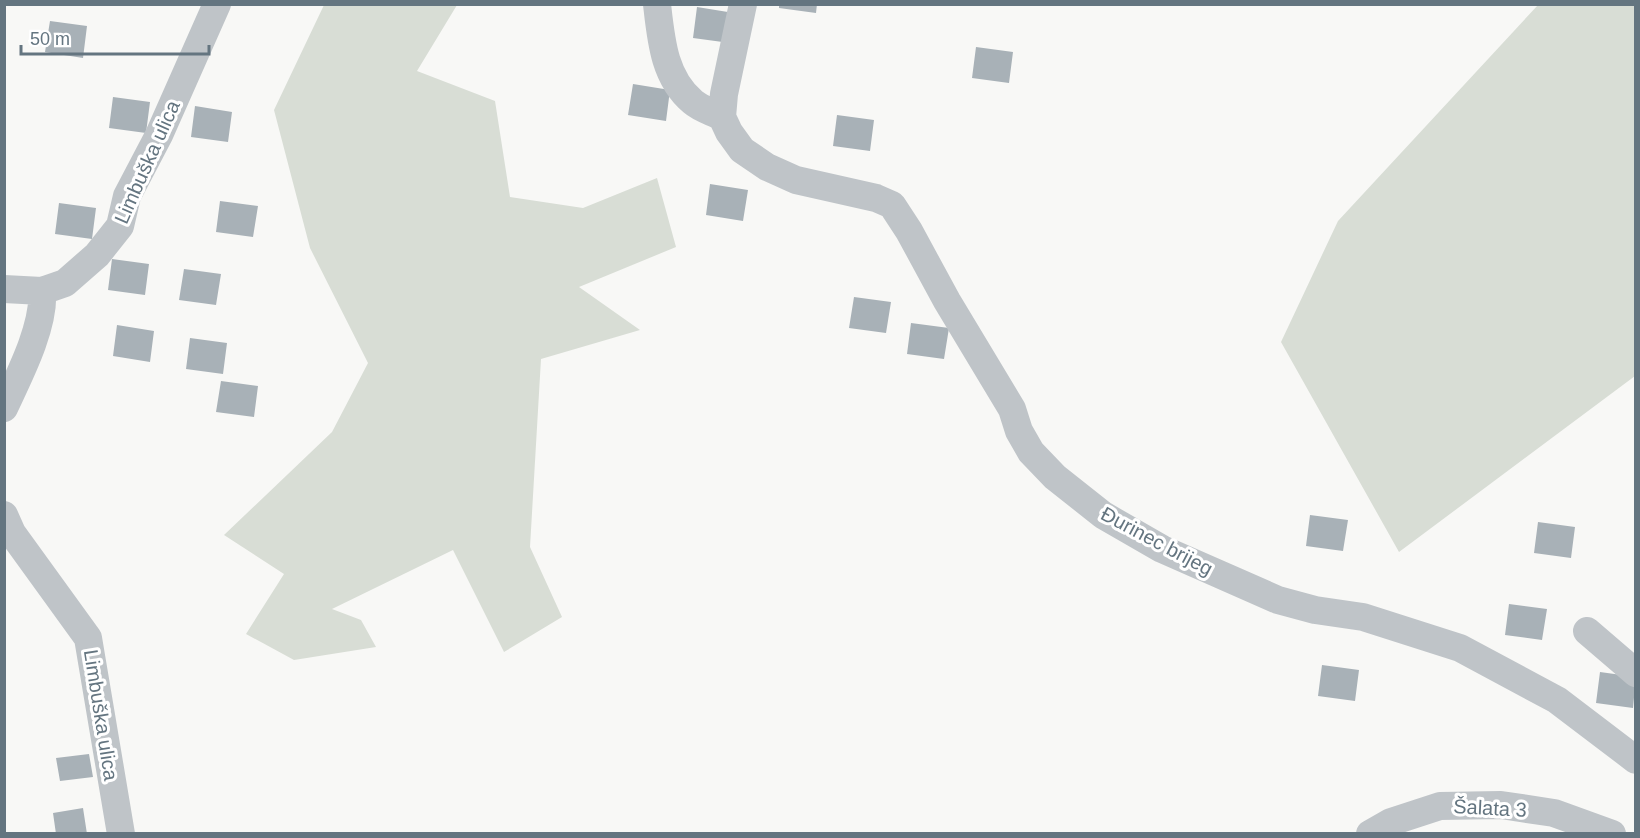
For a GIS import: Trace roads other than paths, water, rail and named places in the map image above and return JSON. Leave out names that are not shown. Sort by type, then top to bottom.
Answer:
[{"type":"street","name":"Limbuška ulica","points":[[4,289],[42,291],[65,283],[97,255],[120,226],[127,196],[159,135],[217,4]]},
{"type":"street","points":[[657,4],[664,54],[678,87],[695,104],[722,117],[724,94],[743,4]]},
{"type":"street","name":"Đurinec brijeg","points":[[722,117],[742,150],[767,167],[795,180],[876,198],[892,205],[1012,409],[1019,431],[1031,452],[1055,477],[1103,515],[1162,549],[1278,600],[1363,617],[1460,648],[1557,700],[1635,760]]},
{"type":"street","points":[[4,408],[30,351],[43,301],[42,291]]},
{"type":"street","name":"Limbuška ulica","points":[[4,515],[12,533],[88,638],[121,834]]},
{"type":"street","points":[[1587,631],[1635,673]]},
{"type":"street","name":"Šalata 3","points":[[1370,834],[1391,822],[1440,806],[1501,805],[1554,813],[1612,834]]}]
